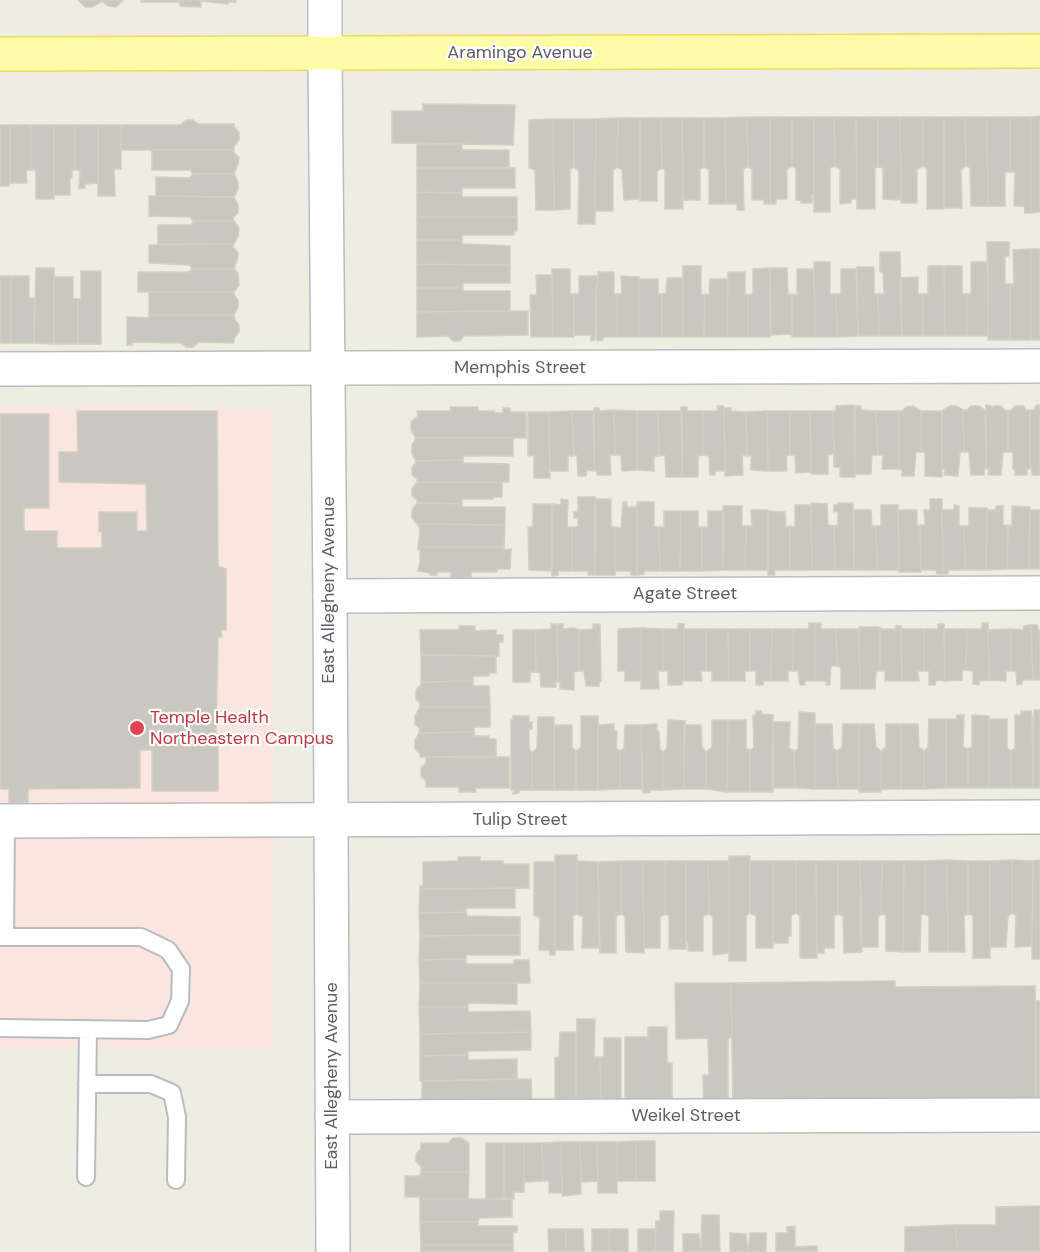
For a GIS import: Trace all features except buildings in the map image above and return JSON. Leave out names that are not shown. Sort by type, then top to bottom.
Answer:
[{"type":"main road","name":"Aramingo Avenue","points":[[0,54],[1040,51]]},
{"type":"street","name":"East Allegheny Avenue","points":[[325,0],[333,1252]]},
{"type":"street","name":"Memphis Street","points":[[0,369],[1040,366]]},
{"type":"street","name":"Agate Street","points":[[330,596],[1040,593]]},
{"type":"street","name":"Tulip Street","points":[[3,821],[1040,817]]},
{"type":"street","name":"Weikel Street","points":[[332,1117],[1040,1115]]},
{"type":"lane","points":[[0,1028],[148,1030],[169,1025],[180,1001],[181,969],[168,950],[141,937],[2,937],[3,821]]},
{"type":"lane","points":[[86,1177],[88,1029]]},
{"type":"lane","points":[[87,1084],[151,1084],[172,1093],[177,1117],[177,1180]]},
{"type":"shaded area","name":"Temple Health Northeastern Campus","points":[[0,407],[274,409],[274,1049],[0,1048]]},
{"type":"place","name":"Temple Health Northeastern Campus","points":[[137,728]]}]
